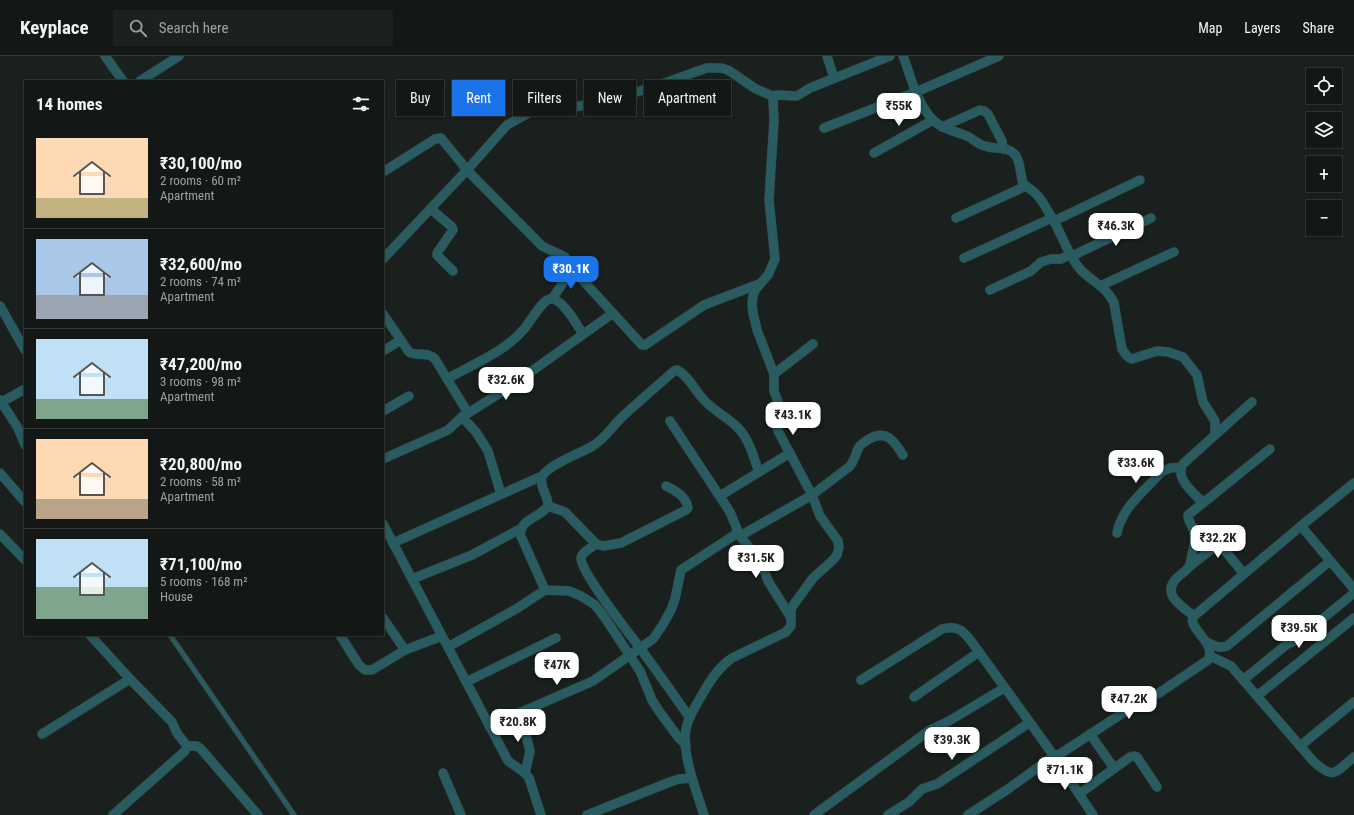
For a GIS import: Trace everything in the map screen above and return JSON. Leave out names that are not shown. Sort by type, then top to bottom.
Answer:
[{"type":"street","points":[[105,56],[122,80]]},
{"type":"street","points":[[142,80],[179,56]]},
{"type":"street","points":[[826,56],[834,78]]},
{"type":"street","points":[[384,258],[468,170],[507,125],[538,108],[574,107],[597,103],[654,87],[698,71],[721,68],[735,74],[756,89],[775,97],[777,95],[797,96],[810,88],[890,56]]},
{"type":"street","points":[[903,56],[916,92],[926,111],[933,120],[942,127],[984,146],[1003,148],[1011,151],[1018,160],[1022,178],[1026,186],[1038,196],[1053,220],[1076,264],[1085,274],[1108,292],[1114,303],[1122,349],[1129,358],[1136,358],[1161,350],[1179,354],[1187,361],[1197,375],[1203,402],[1215,421],[1216,435]]},
{"type":"street","points":[[824,128],[916,92],[999,56]]},
{"type":"street","points":[[704,815],[692,778],[686,745],[686,729],[690,718],[706,688],[718,670],[732,658],[789,630],[792,607],[813,578],[837,555],[839,547],[838,541],[820,516],[812,494],[777,427],[778,399],[774,391],[774,374],[757,330],[753,313],[752,296],[759,284],[768,275],[775,259],[769,200],[774,120],[773,99],[775,97]]},
{"type":"street","points":[[942,127],[980,110],[984,111],[988,114],[1002,141],[1003,148]]},
{"type":"street","points":[[874,153],[933,120]]},
{"type":"street","points":[[384,171],[435,139],[441,138],[468,170],[542,246],[565,257],[612,313],[642,345],[646,345],[704,305],[759,284]]},
{"type":"street","points":[[964,258],[1053,220],[1140,180]]},
{"type":"street","points":[[956,218],[1026,186]]},
{"type":"street","points":[[431,209],[452,227],[453,230],[437,255],[453,271]]},
{"type":"street","points":[[990,290],[1031,271],[1041,262],[1051,259],[1060,259],[1072,255],[1151,218]]},
{"type":"street","points":[[1100,286],[1174,252]]},
{"type":"street","points":[[447,379],[505,346],[524,329],[541,305],[552,299],[573,268]]},
{"type":"street","points":[[552,299],[561,304],[571,315],[583,334]]},
{"type":"street","points":[[0,306],[24,348]]},
{"type":"street","points":[[384,459],[448,430],[465,415],[511,386],[612,313]]},
{"type":"street","points":[[384,315],[409,352],[412,354],[429,354],[432,356],[447,379],[465,415],[488,451],[501,494]]},
{"type":"street","points":[[384,350],[401,340]]},
{"type":"street","points":[[774,374],[814,344]]},
{"type":"street","points":[[393,543],[542,476],[546,471],[570,456],[592,447],[607,436],[620,419],[677,370],[685,376],[708,405],[736,426],[751,448],[759,472]]},
{"type":"street","points":[[24,390],[0,402],[18,428],[24,442]]},
{"type":"street","points":[[384,410],[409,396]]},
{"type":"street","points":[[1203,503],[1185,483],[1180,472],[1180,468],[1252,402]]},
{"type":"street","points":[[670,421],[720,496],[735,522],[739,534],[762,564],[768,581],[790,616]]},
{"type":"street","points":[[489,726],[593,681],[653,639],[676,600],[679,574],[681,570],[734,536],[812,494],[852,464],[859,447],[863,443],[872,438],[884,435],[896,443],[903,455]]},
{"type":"street","points":[[1190,566],[1195,537],[1188,515],[1270,449]]},
{"type":"street","points":[[720,496],[790,453]]},
{"type":"street","points":[[1117,533],[1118,525],[1134,500],[1164,470],[1174,467],[1180,468]]},
{"type":"street","points":[[0,473],[24,501]]},
{"type":"street","points":[[412,579],[472,555],[520,529],[523,525],[545,511],[548,503],[542,482],[542,476]]},
{"type":"street","points":[[1354,484],[1301,526],[1192,619],[1192,623],[1206,642],[1210,656],[1230,666],[1314,762],[1329,773],[1335,772],[1354,757]]},
{"type":"street","points":[[548,506],[565,512],[596,544],[603,546],[622,543],[688,508],[683,497],[666,486]]},
{"type":"street","points":[[384,526],[508,761],[525,773],[529,778],[541,815]]},
{"type":"street","points":[[1301,526],[1354,589]]},
{"type":"street","points":[[520,529],[520,534],[545,590]]},
{"type":"street","points":[[0,534],[24,559]]},
{"type":"street","points":[[596,544],[581,557],[590,577],[603,598],[690,718]]},
{"type":"street","points":[[1194,616],[1177,603],[1171,592],[1174,582],[1190,566],[1219,545],[1244,574]]},
{"type":"street","points":[[1206,642],[1217,647],[1227,646],[1330,561]]},
{"type":"street","points":[[448,647],[516,609],[545,590],[569,591],[581,596],[595,605],[640,671],[649,694],[659,712],[686,745]]},
{"type":"street","points":[[1243,680],[1286,645],[1299,638],[1354,593]]},
{"type":"street","points":[[1257,696],[1354,618]]},
{"type":"street","points":[[384,619],[405,650]]},
{"type":"street","points":[[861,680],[930,635],[942,629],[950,627],[957,628],[965,633],[979,652],[1054,756],[1093,815]]},
{"type":"street","points":[[91,636],[172,722],[177,733],[187,746]]},
{"type":"street","points":[[341,636],[359,664],[365,670],[372,670],[405,650],[442,636]]},
{"type":"street","points":[[466,682],[556,638]]},
{"type":"street","points":[[914,697],[979,652]]},
{"type":"street","points":[[968,815],[1008,790],[1054,756],[1060,754],[1132,706],[1159,693],[1182,678],[1208,660],[1210,656]]},
{"type":"street","points":[[42,734],[130,679]]},
{"type":"street","points":[[814,815],[930,730],[949,721],[1004,688]]},
{"type":"street","points":[[1300,746],[1354,702]]},
{"type":"street","points":[[520,713],[530,751],[525,773]]},
{"type":"street","points":[[888,815],[909,802],[922,789],[937,784],[1029,723]]},
{"type":"street","points":[[1090,734],[1114,768]]},
{"type":"street","points":[[113,815],[184,751],[187,746]]},
{"type":"street","points":[[187,746],[197,746],[201,749],[258,815]]},
{"type":"street","points":[[1079,794],[1114,768],[1130,757],[1134,756],[1137,757],[1157,787]]},
{"type":"street","points":[[443,773],[461,815]]},
{"type":"street","points":[[587,815],[670,782],[679,779],[692,778]]},
{"type":"lane","points":[[171,636],[294,815]]}]
